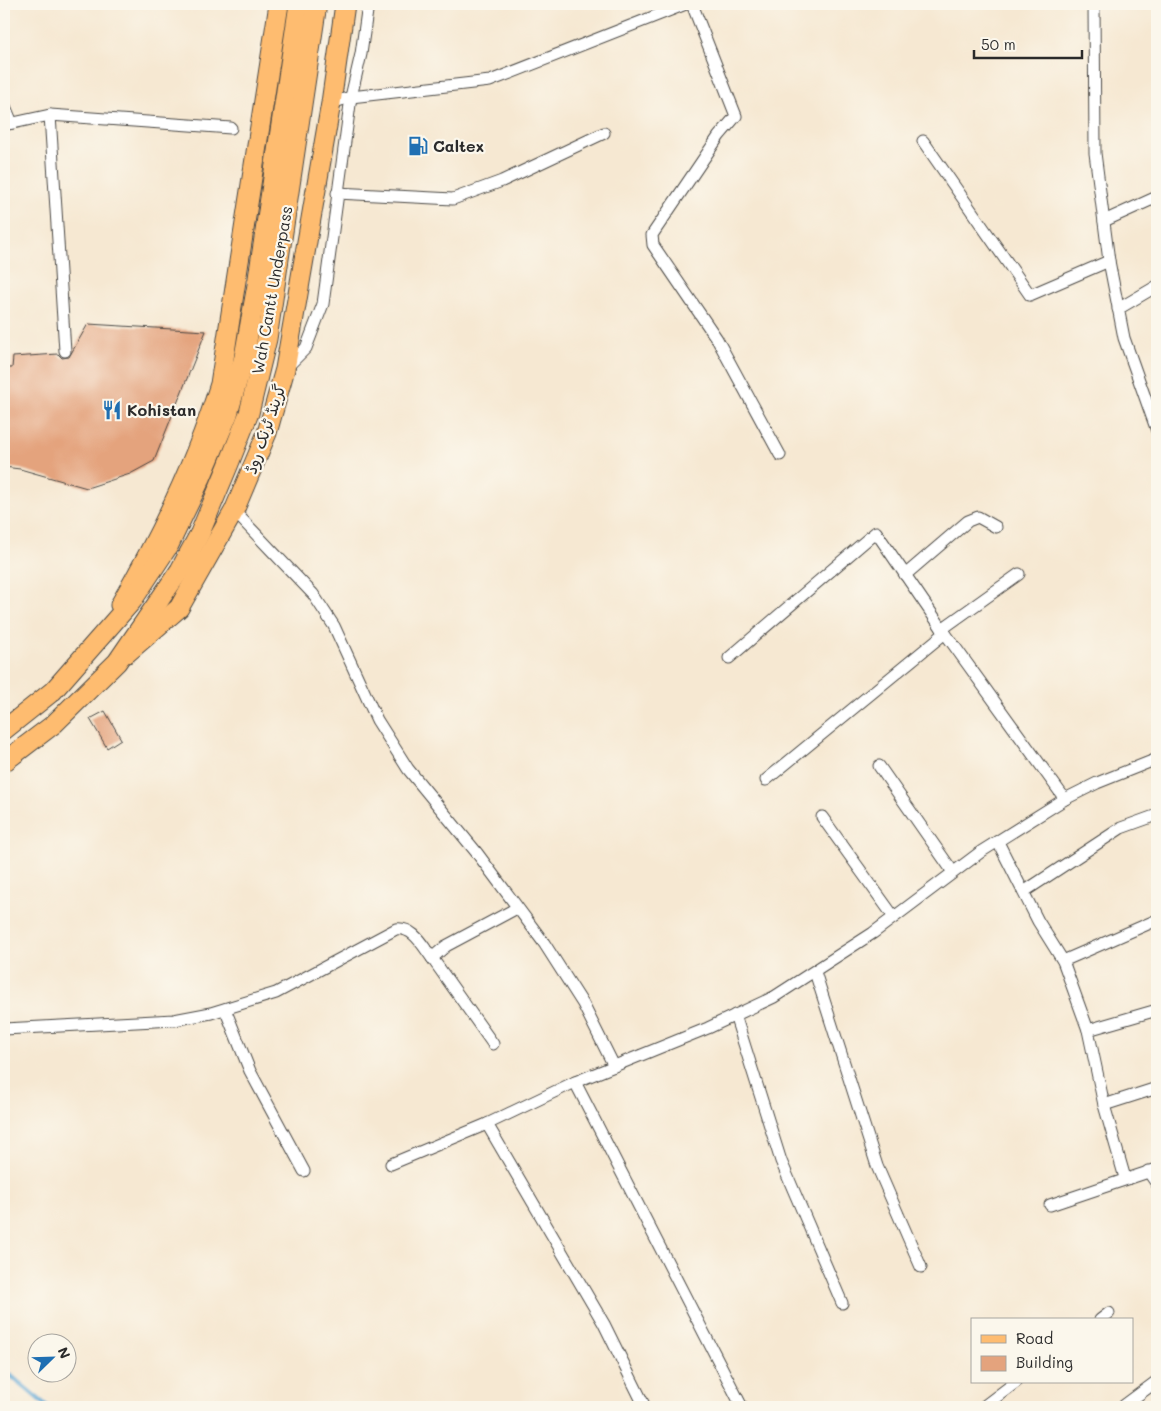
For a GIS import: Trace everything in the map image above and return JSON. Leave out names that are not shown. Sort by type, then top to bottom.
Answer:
[{"type":"main road","points":[[4,730],[53,691],[98,643],[150,553],[186,479],[205,432],[220,384],[279,4]]},
{"type":"main road","name":"Wah Cantt Underpass","points":[[98,643],[132,601],[169,545],[201,478],[228,414],[244,357],[257,285],[299,4]]},
{"type":"main road","name":"Wah Cantt Underpass","points":[[117,662],[180,570],[200,533],[249,413],[267,340],[317,4]]},
{"type":"main road","name":"گرینڈ ٹرنک روڈ","points":[[4,762],[54,724],[117,662],[178,608],[234,511],[267,433],[285,369],[331,102],[345,4]]},
{"type":"street","points":[[285,369],[306,348],[323,304],[351,97],[362,54],[368,4]]},
{"type":"street","points":[[331,102],[351,97],[490,81],[686,4]]},
{"type":"street","points":[[692,4],[736,116],[719,136],[652,235],[652,245],[717,339],[780,455]]},
{"type":"street","points":[[1094,4],[1095,153],[1109,261],[1124,338],[1157,431]]},
{"type":"street","points":[[4,104],[8,124],[50,115],[231,128]]},
{"type":"street","points":[[50,115],[65,351]]},
{"type":"street","points":[[337,193],[453,199],[502,181],[604,133]]},
{"type":"street","points":[[923,141],[1030,295],[1109,261]]},
{"type":"street","points":[[1104,221],[1157,197]]},
{"type":"street","points":[[1118,308],[1157,286]]},
{"type":"street","points":[[234,511],[313,594],[334,626],[377,720],[408,769],[477,853],[544,943],[583,1004],[614,1066]]},
{"type":"street","points":[[906,575],[968,521],[978,517],[996,527]]},
{"type":"street","points":[[729,658],[876,532],[944,631],[1065,799]]},
{"type":"street","points":[[766,780],[944,631],[1019,574]]},
{"type":"street","points":[[390,1164],[487,1124],[575,1082],[774,997],[815,972],[894,917],[953,872],[1065,799],[1097,783],[1157,759]]},
{"type":"street","points":[[879,766],[953,872]]},
{"type":"street","points":[[1025,891],[1121,828],[1157,815]]},
{"type":"street","points":[[822,817],[894,917]]},
{"type":"street","points":[[998,842],[1025,891],[1038,921],[1063,961],[1088,1030],[1104,1105],[1125,1178]]},
{"type":"street","points":[[432,958],[446,946],[517,908]]},
{"type":"street","points":[[1063,961],[1157,920]]},
{"type":"street","points":[[4,1029],[174,1020],[225,1009],[276,994],[396,929],[405,928],[413,932],[493,1044]]},
{"type":"street","points":[[815,972],[877,1166],[920,1268]]},
{"type":"street","points":[[225,1009],[250,1071],[304,1171]]},
{"type":"street","points":[[1088,1030],[1157,1010]]},
{"type":"street","points":[[735,1015],[781,1161],[842,1303]]},
{"type":"street","points":[[575,1082],[742,1407]]},
{"type":"street","points":[[1104,1105],[1157,1088]]},
{"type":"street","points":[[487,1124],[604,1324],[645,1407]]},
{"type":"street","points":[[1050,1204],[1153,1170],[1157,1184]]},
{"type":"street","points":[[1122,1407],[1157,1381]]},
{"type":"street","points":[[983,1407],[1013,1384]]},
{"type":"building","points":[[88,324],[206,331],[154,461],[130,474],[87,488],[20,469],[4,467],[4,368],[12,368],[13,357],[58,354],[62,358],[69,357]]},
{"type":"building","points":[[105,711],[121,739],[107,748],[90,719]]},
{"type":"waterway","points":[[4,1377],[10,1375],[48,1407]]},
{"type":"place","name":"Caltex","points":[[418,146]]},
{"type":"place","name":"Kohistan","points":[[112,410]]}]
